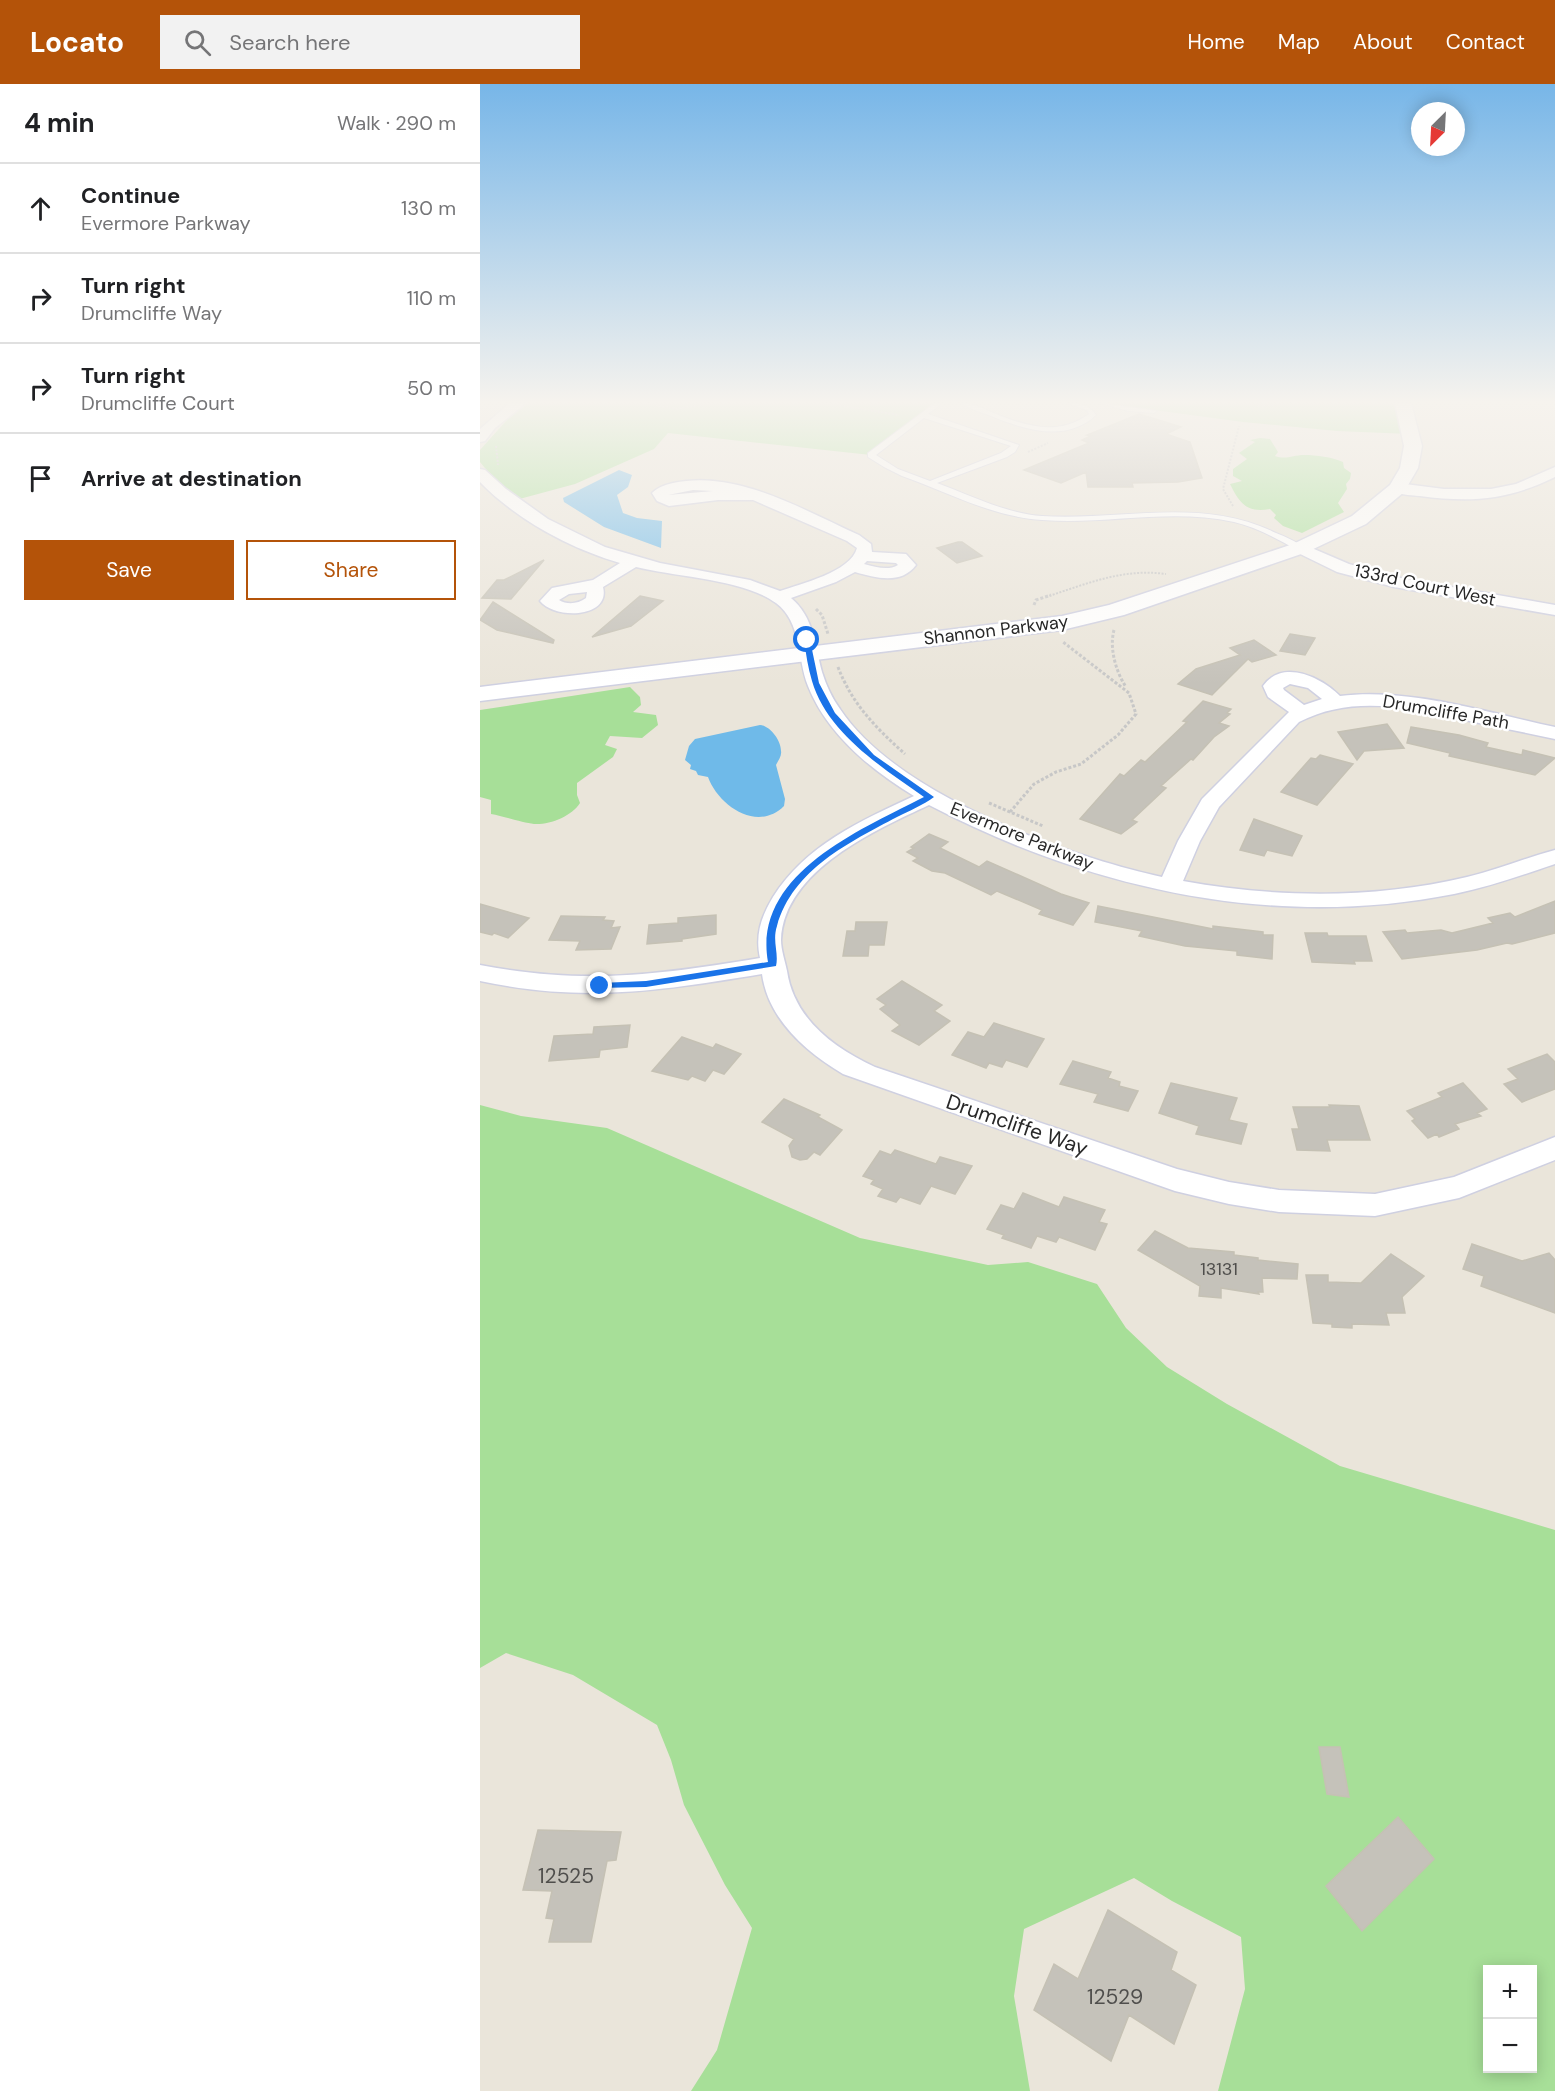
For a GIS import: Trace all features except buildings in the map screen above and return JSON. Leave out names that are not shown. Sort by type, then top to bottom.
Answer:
[{"type":"street","name":"Evermore Parkway","points":[[506,497],[553,530],[594,550],[632,562],[738,581],[787,593],[804,627],[816,683],[832,714],[871,757],[930,797],[984,823],[1070,858],[1120,874],[1206,892],[1271,898],[1368,899],[1462,885],[1555,857]]},
{"type":"street","points":[[758,497],[861,542],[865,547],[860,561],[787,593]]},
{"type":"street","name":"Shannon Parkway","points":[[480,694],[1062,623],[1116,610],[1300,548],[1359,520],[1387,497]]},
{"type":"street","name":"133rd Court West","points":[[1300,548],[1343,568],[1394,582],[1555,610]]},
{"type":"street","points":[[594,585],[632,562]]},
{"type":"street","points":[[1302,712],[1275,693],[1273,686],[1280,680],[1291,678],[1314,682],[1336,702]]},
{"type":"street","name":"Drumcliffe Path","points":[[1170,885],[1199,821],[1217,795],[1292,718],[1302,712],[1336,702],[1370,699],[1409,702],[1555,733]]},
{"type":"street","name":"Drumcliffe Way","points":[[930,797],[840,844],[804,873],[779,908],[772,925],[769,942],[773,964],[778,989],[787,1007],[804,1031],[842,1063],[1175,1180],[1279,1201],[1375,1205],[1459,1187],[1555,1148]]},
{"type":"street","points":[[480,973],[511,980],[600,986],[646,984],[773,964]]},
{"type":"lane","points":[[963,497],[1011,514],[1041,518],[1082,519],[1191,514],[1218,516],[1257,526],[1300,548]]},
{"type":"path","points":[[1226,497],[1239,513]]},
{"type":"path","points":[[1034,605],[1036,600],[1127,573],[1151,572],[1168,575]]},
{"type":"path","points":[[787,593],[822,615],[843,682],[866,719],[909,757]]},
{"type":"path","points":[[1010,812],[1034,784],[1056,772],[1081,764],[1118,735],[1136,714],[1129,693],[1117,674],[1112,632],[1120,624]]},
{"type":"path","points":[[1063,642],[1129,693]]},
{"type":"path","points":[[982,800],[1049,829]]},
{"type":"green space","points":[[508,497],[528,497],[512,501]]},
{"type":"green space","points":[[1237,497],[1342,497],[1338,503],[1344,512],[1302,533],[1283,526],[1274,518],[1276,515],[1270,509],[1255,510],[1245,506]]},
{"type":"green space","points":[[630,687],[640,697],[641,705],[633,712],[656,715],[658,725],[642,738],[610,736],[605,745],[617,749],[613,757],[577,783],[580,803],[572,812],[560,819],[540,824],[491,814],[491,800],[480,797],[480,710]]},
{"type":"green space","points":[[480,1105],[521,1116],[607,1128],[860,1238],[988,1265],[1028,1262],[1097,1284],[1126,1328],[1167,1367],[1227,1404],[1340,1466],[1555,1530],[1555,2091],[1218,2091],[1245,1989],[1241,1937],[1134,1878],[1024,1929],[1014,1996],[1030,2091],[691,2091],[717,2050],[752,1928],[725,1885],[684,1805],[671,1760],[657,1725],[573,1675],[506,1653],[480,1668]]},
{"type":"water","points":[[618,497],[623,513],[637,518],[662,521],[661,548],[604,527],[564,502],[563,498]]},
{"type":"water","points":[[760,725],[771,731],[781,747],[781,755],[776,765],[785,799],[784,806],[773,814],[762,817],[751,816],[729,806],[720,797],[708,777],[698,775],[696,771],[690,769],[691,765],[685,760],[689,746],[695,739]]},
{"type":"route","points":[[600,986],[646,984],[773,964],[769,942],[772,925],[779,908],[804,873],[840,844],[893,814],[930,797],[871,757],[832,714],[816,683],[807,640]]}]
